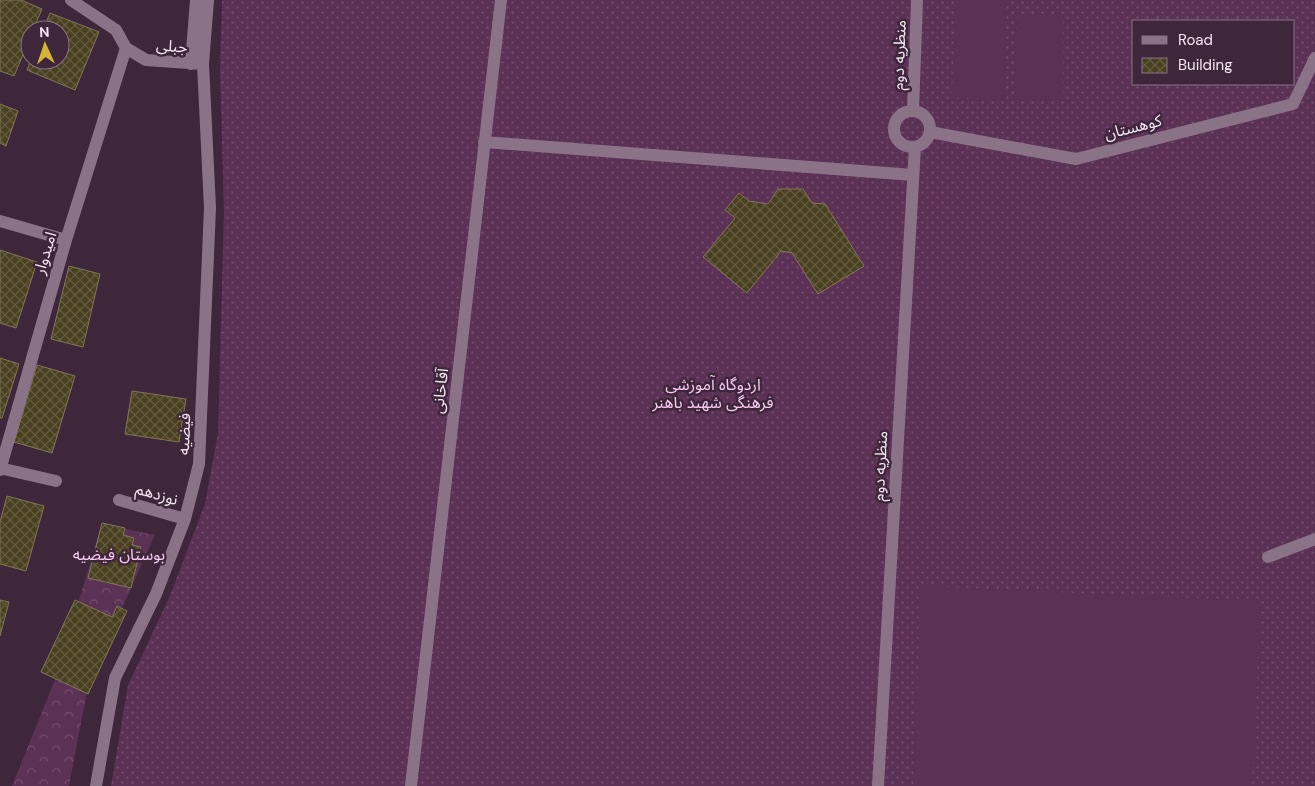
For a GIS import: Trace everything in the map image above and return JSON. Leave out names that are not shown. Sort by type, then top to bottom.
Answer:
[{"type":"street","name":"جبلی","points":[[71,0],[116,30],[126,48],[146,60],[197,64]]},
{"type":"street","points":[[196,0],[197,64]]},
{"type":"street","points":[[197,64],[208,0]]},
{"type":"street","name":"آقاخانی","points":[[411,786],[501,0]]},
{"type":"street","name":"منظریه دوم","points":[[913,111],[917,0]]},
{"type":"street","name":"امیدوار","points":[[0,468],[66,240],[126,48]]},
{"type":"street","name":"کوهستان","points":[[930,132],[1076,159],[1292,104],[1315,58]]},
{"type":"street","name":"فیضیه","points":[[96,786],[115,678],[156,594],[185,519],[200,464],[210,208],[197,64]]},
{"type":"street","points":[[913,111],[920,113],[930,124],[930,132],[922,144],[908,147],[900,143],[894,132],[894,125],[900,115],[913,111]]},
{"type":"street","points":[[484,142],[914,175]]},
{"type":"street","name":"منظریه دوم","points":[[878,786],[915,147]]},
{"type":"street","points":[[0,221],[66,240]]},
{"type":"street","points":[[0,468],[56,481]]},
{"type":"street","name":"نوزدهم","points":[[119,500],[185,519]]},
{"type":"street","points":[[1268,557],[1315,539]]},
{"type":"green space","name":"اردوگاه آموزشی فرهنگی شهید باهنر","points":[[222,0],[1315,0],[1315,786],[111,786],[128,685],[169,598],[205,504],[218,433],[224,212],[220,69]]},
{"type":"green space","points":[[955,0],[1007,1],[1004,99],[952,97]]},
{"type":"green space","points":[[1017,15],[1063,15],[1063,100],[1016,99]]},
{"type":"green space","name":"بوستان فیضیه","points":[[102,524],[155,535],[89,681],[69,786],[12,786],[55,680]]},
{"type":"green space","points":[[922,586],[1260,601],[1252,786],[913,786]]},
{"type":"building","points":[[0,0],[21,0],[42,9],[37,20],[20,20],[20,62],[14,76],[0,71]]},
{"type":"building","points":[[50,13],[68,20],[47,20]]},
{"type":"building","points":[[70,21],[99,32],[75,90],[27,70],[70,70]]},
{"type":"building","points":[[0,104],[18,111],[6,146],[0,143]]},
{"type":"building","points":[[778,189],[803,189],[812,203],[825,204],[864,266],[818,294],[792,253],[781,251],[747,293],[703,257],[735,218],[725,210],[739,193],[749,201],[768,204]]},
{"type":"building","points":[[0,250],[37,262],[16,328],[0,323]]},
{"type":"building","points":[[69,266],[100,274],[83,347],[51,339]]},
{"type":"building","points":[[0,358],[19,364],[2,418],[0,418]]},
{"type":"building","points":[[37,365],[75,376],[52,453],[14,442]]},
{"type":"building","points":[[132,391],[186,399],[179,442],[125,434]]},
{"type":"building","points":[[7,496],[44,506],[26,571],[0,564],[0,522]]},
{"type":"building","points":[[102,523],[125,528],[123,535],[134,538],[132,545],[141,547],[131,588],[88,578]]},
{"type":"building","points":[[0,600],[9,602],[0,636]]},
{"type":"building","points":[[75,600],[112,617],[117,606],[127,611],[88,694],[41,672]]}]
